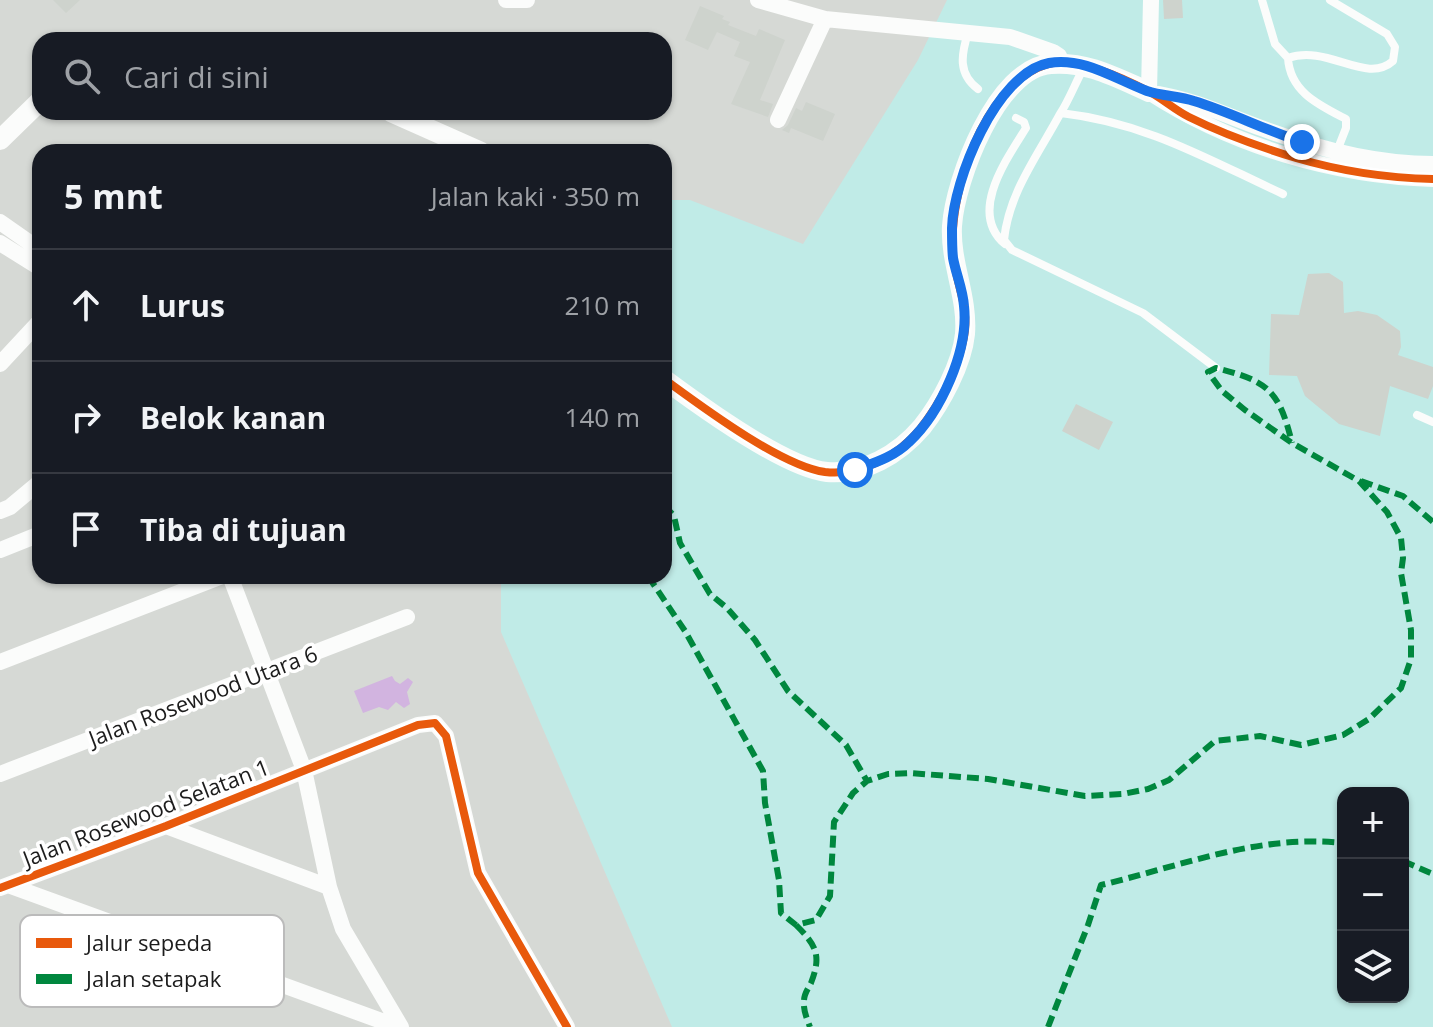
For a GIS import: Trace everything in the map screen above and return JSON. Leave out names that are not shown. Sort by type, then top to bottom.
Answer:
[{"type":"street","points":[[506,0],[527,0]]},
{"type":"street","points":[[758,0],[825,19],[1010,37],[1040,46],[1059,56],[1063,64]]},
{"type":"street","points":[[1149,92],[1151,0]]},
{"type":"street","points":[[778,120],[825,19]]},
{"type":"street","points":[[672,385],[757,442],[826,472],[855,470],[884,460],[908,443],[931,416],[955,367],[965,335],[964,305],[953,257],[952,223],[960,185],[995,104],[1021,77],[1048,63],[1085,65],[1149,92],[1188,117],[1296,158],[1346,170],[1433,179]]},
{"type":"street","points":[[1149,92],[1193,100],[1261,128],[1336,152],[1386,161],[1433,164]]},
{"type":"street","points":[[0,140],[32,109]]},
{"type":"street","points":[[409,120],[463,144]]},
{"type":"street","points":[[0,222],[32,244]]},
{"type":"street","points":[[0,243],[32,263]]},
{"type":"street","points":[[0,364],[32,330]]},
{"type":"street","points":[[0,511],[10,507],[32,489]]},
{"type":"street","points":[[0,550],[32,537]]},
{"type":"street","points":[[0,662],[201,584]]},
{"type":"street","points":[[233,584],[304,770],[329,887],[343,929],[399,1027]]},
{"type":"street","name":"Jalan Rosewood Utara 6","points":[[0,774],[407,617]]},
{"type":"street","name":"Jalan Rosewood Selatan 1","points":[[4,886],[166,826],[418,725],[435,723],[446,736],[478,873],[567,1027]]},
{"type":"street","name":"Jalan Rosewood Selatan 1","points":[[166,826],[329,887]]},
{"type":"street","points":[[4,886],[85,915]]},
{"type":"street","points":[[284,986],[399,1027]]},
{"type":"lane","points":[[1262,0],[1275,44],[1288,58],[1291,76],[1306,95],[1346,119],[1346,128],[1336,152]]},
{"type":"lane","points":[[1288,58],[1317,54],[1370,70],[1381,69],[1393,61],[1395,47],[1387,34],[1330,0]]},
{"type":"lane","points":[[968,32],[961,65],[968,82],[978,89]]},
{"type":"lane","points":[[1012,250],[1004,240],[1010,207],[1085,65]]},
{"type":"lane","points":[[1061,113],[1100,117],[1171,141],[1283,194]]},
{"type":"lane","points":[[1016,118],[1024,122],[1026,128],[1007,158],[989,209],[990,226],[996,237],[1012,250],[1143,313],[1216,368]]},
{"type":"lane","points":[[1417,415],[1427,422],[1433,422]]},
{"type":"shaded area","points":[[0,0],[1433,0],[1433,1027],[0,1027]]},
{"type":"shaded area","points":[[947,0],[1433,0],[1433,1027],[672,1027],[501,632],[501,584],[672,584],[672,200],[690,200],[803,244],[918,60]]},
{"type":"shaded area","points":[[392,676],[400,684],[408,678],[413,682],[407,692],[410,704],[404,708],[396,702],[388,710],[379,707],[363,713],[354,691]]},
{"type":"building","points":[[53,0],[80,0],[66,13]]},
{"type":"building","points":[[1163,0],[1182,0],[1183,18],[1164,19]]},
{"type":"building","points":[[700,6],[724,16],[722,19],[730,22],[728,25],[756,36],[759,29],[785,40],[760,100],[773,104],[768,117],[731,104],[750,62],[734,56],[740,42],[717,32],[708,50],[685,40]]},
{"type":"building","points":[[806,102],[835,114],[823,141],[791,128],[789,133],[782,130],[796,108],[802,111]]},
{"type":"building","points":[[1329,273],[1343,282],[1344,313],[1358,311],[1377,315],[1400,331],[1398,355],[1433,367],[1433,386],[1428,399],[1390,386],[1380,436],[1339,424],[1305,396],[1297,376],[1269,375],[1271,314],[1299,315],[1308,274]]},
{"type":"building","points":[[1076,404],[1113,422],[1099,450],[1062,431]]},
{"type":"marked path","points":[[1216,368],[1234,373],[1269,390],[1282,411],[1292,443],[1222,391],[1208,372],[1216,368]]},
{"type":"marked path","points":[[653,584],[685,631],[763,771],[781,913],[796,925],[816,920],[830,896],[834,822],[853,793],[867,781],[888,774],[910,773],[988,779],[1085,796],[1123,794],[1148,789],[1169,780],[1215,741],[1260,736],[1301,745],[1343,735],[1369,719],[1401,688],[1411,659],[1411,630],[1401,573],[1401,538],[1387,512],[1359,481],[1292,443]]},
{"type":"marked path","points":[[1361,481],[1403,496],[1433,522]]},
{"type":"marked path","points":[[672,514],[680,543],[710,594],[755,640],[788,691],[846,745],[867,781]]},
{"type":"marked path","points":[[1048,1027],[1101,885],[1251,847],[1312,841],[1337,843]]},
{"type":"marked path","points":[[1409,864],[1433,874]]},
{"type":"marked path","points":[[796,925],[812,945],[816,958],[804,998],[810,1027]]},
{"type":"cycle path","points":[[672,385],[764,447],[786,459],[825,472],[865,467],[901,448],[934,409],[953,374],[961,349],[965,316],[954,264],[953,230],[964,173],[974,145],[987,118],[1004,95],[1023,77],[1045,65],[1070,63],[1112,74],[1202,123],[1296,158],[1364,173],[1433,179]]},
{"type":"cycle path","points":[[0,888],[166,826],[418,725],[435,723],[446,736],[478,873],[567,1027]]},
{"type":"route","points":[[855,470],[884,460],[908,443],[931,416],[955,367],[965,335],[964,305],[953,257],[952,223],[960,185],[995,104],[1021,77],[1048,63],[1085,65],[1149,92],[1193,100],[1302,142]]}]
